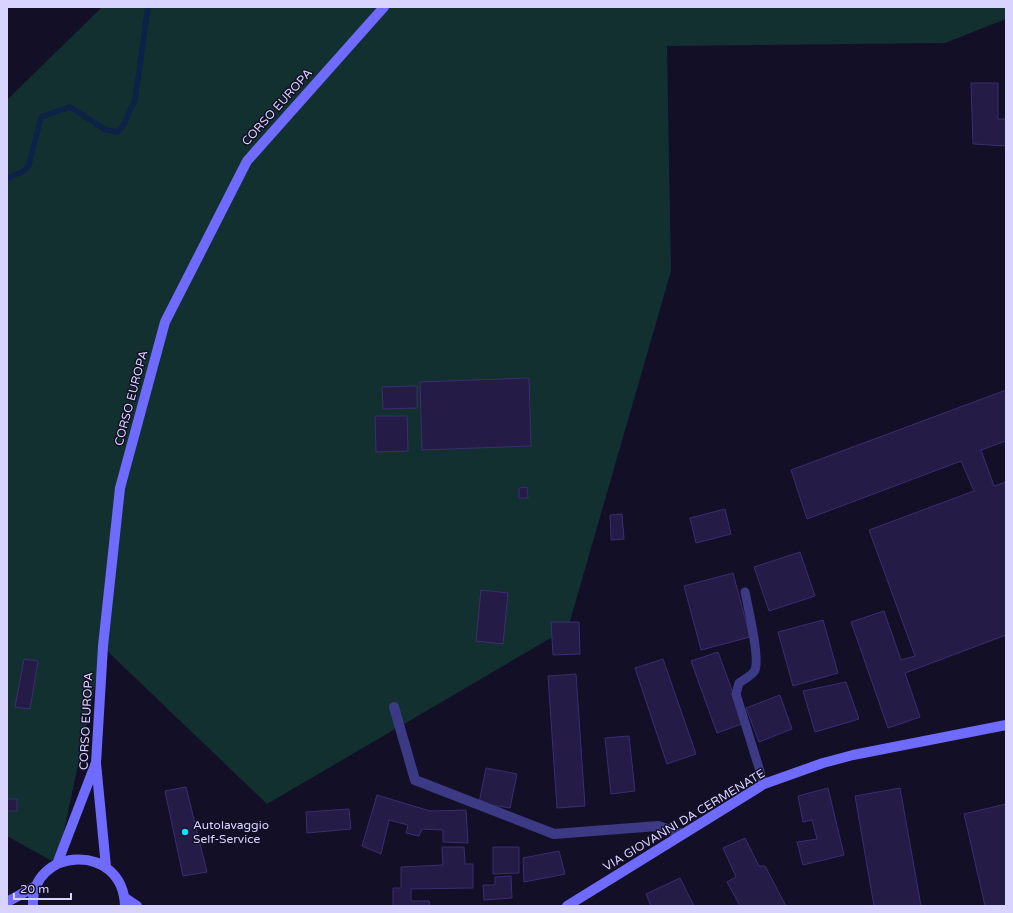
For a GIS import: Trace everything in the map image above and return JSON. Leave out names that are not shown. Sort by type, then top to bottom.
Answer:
[{"type":"main road","name":"CORSO EUROPA","points":[[106,867],[96,763],[103,646],[120,488],[165,322],[247,161],[384,7]]},
{"type":"main road","name":"VIA GIOVANNI DA CERMENATE","points":[[567,906],[764,784],[823,762],[1006,725]]},
{"type":"main road","points":[[57,864],[96,763]]},
{"type":"main road","points":[[33,906],[36,886],[44,874],[57,864],[71,859],[87,859],[106,867],[112,872],[121,885],[125,902],[136,906]]},
{"type":"main road","points":[[7,902],[36,886]]},
{"type":"street","points":[[394,707],[415,780],[554,834],[658,826],[683,834]]},
{"type":"lane","points":[[745,592],[757,663],[755,671],[739,683],[736,694],[764,784]]},
{"type":"green space","points":[[102,7],[1006,7],[1006,19],[945,43],[667,46],[671,271],[568,628],[267,804],[103,647],[57,864],[7,836],[7,100]]},
{"type":"building","points":[[971,83],[998,83],[998,119],[1006,119],[1006,146],[973,144]]},
{"type":"building","points":[[529,378],[531,446],[422,450],[420,382]]},
{"type":"building","points":[[417,386],[417,408],[383,409],[382,387]]},
{"type":"building","points":[[1006,390],[1006,441],[981,450],[994,486],[1006,482],[1006,635],[905,673],[920,717],[888,728],[851,622],[884,611],[901,660],[915,656],[869,530],[974,491],[961,461],[807,519],[791,470]]},
{"type":"building","points":[[375,416],[407,416],[408,451],[376,452]]},
{"type":"building","points":[[527,487],[528,498],[519,498],[519,488]]},
{"type":"building","points":[[725,509],[731,534],[696,543],[690,518]]},
{"type":"building","points":[[622,514],[624,539],[611,540],[610,515]]},
{"type":"building","points":[[800,552],[815,596],[769,611],[754,567]]},
{"type":"building","points":[[733,573],[750,637],[701,650],[684,586]]},
{"type":"building","points":[[481,590],[508,593],[503,644],[476,641]]},
{"type":"building","points":[[823,620],[838,673],[793,686],[778,632]]},
{"type":"building","points":[[551,622],[579,622],[580,654],[553,655]]},
{"type":"building","points":[[718,652],[744,723],[717,733],[691,661]]},
{"type":"building","points":[[24,659],[38,661],[30,709],[15,707]]},
{"type":"building","points":[[663,659],[696,754],[667,764],[635,668]]},
{"type":"building","points":[[576,674],[585,806],[557,808],[548,676]]},
{"type":"building","points":[[846,682],[859,719],[815,732],[803,691]]},
{"type":"building","points":[[780,695],[792,729],[759,742],[746,708]]},
{"type":"building","points":[[629,736],[635,791],[611,794],[605,738]]},
{"type":"building","points":[[486,768],[517,774],[510,808],[479,803]]},
{"type":"building","name":"Autolavaggio Self-Service","points":[[186,787],[207,872],[183,876],[165,791]]},
{"type":"building","points":[[828,788],[844,855],[803,865],[797,842],[817,839],[812,820],[803,822],[798,796]]},
{"type":"building","points":[[900,788],[921,906],[874,906],[855,796]]},
{"type":"building","points":[[377,795],[430,811],[466,810],[468,843],[443,842],[443,830],[422,829],[419,836],[406,833],[408,825],[389,820],[381,854],[362,846]]},
{"type":"building","points":[[7,799],[17,799],[17,811],[7,811]]},
{"type":"building","points":[[1006,804],[1006,906],[985,906],[964,814]]},
{"type":"building","points":[[349,809],[351,829],[307,833],[306,812]]},
{"type":"building","points":[[745,838],[759,866],[765,866],[786,906],[740,906],[727,882],[736,877],[723,848]]},
{"type":"building","points":[[442,847],[464,847],[465,864],[473,864],[473,888],[411,889],[411,901],[429,901],[430,906],[393,906],[393,888],[401,888],[401,867],[443,865]]},
{"type":"building","points":[[493,847],[519,847],[519,873],[493,874]]},
{"type":"building","points":[[559,851],[565,874],[524,882],[523,858]]},
{"type":"building","points":[[511,876],[512,898],[484,900],[483,885],[495,885],[495,877]]},
{"type":"building","points":[[680,878],[694,906],[651,906],[646,894]]},
{"type":"waterway","points":[[7,178],[24,171],[29,164],[41,117],[70,107],[106,130],[117,132],[123,126],[135,100],[148,7]]},
{"type":"place","name":"Autolavaggio Self-Service","points":[[185,832]]}]
